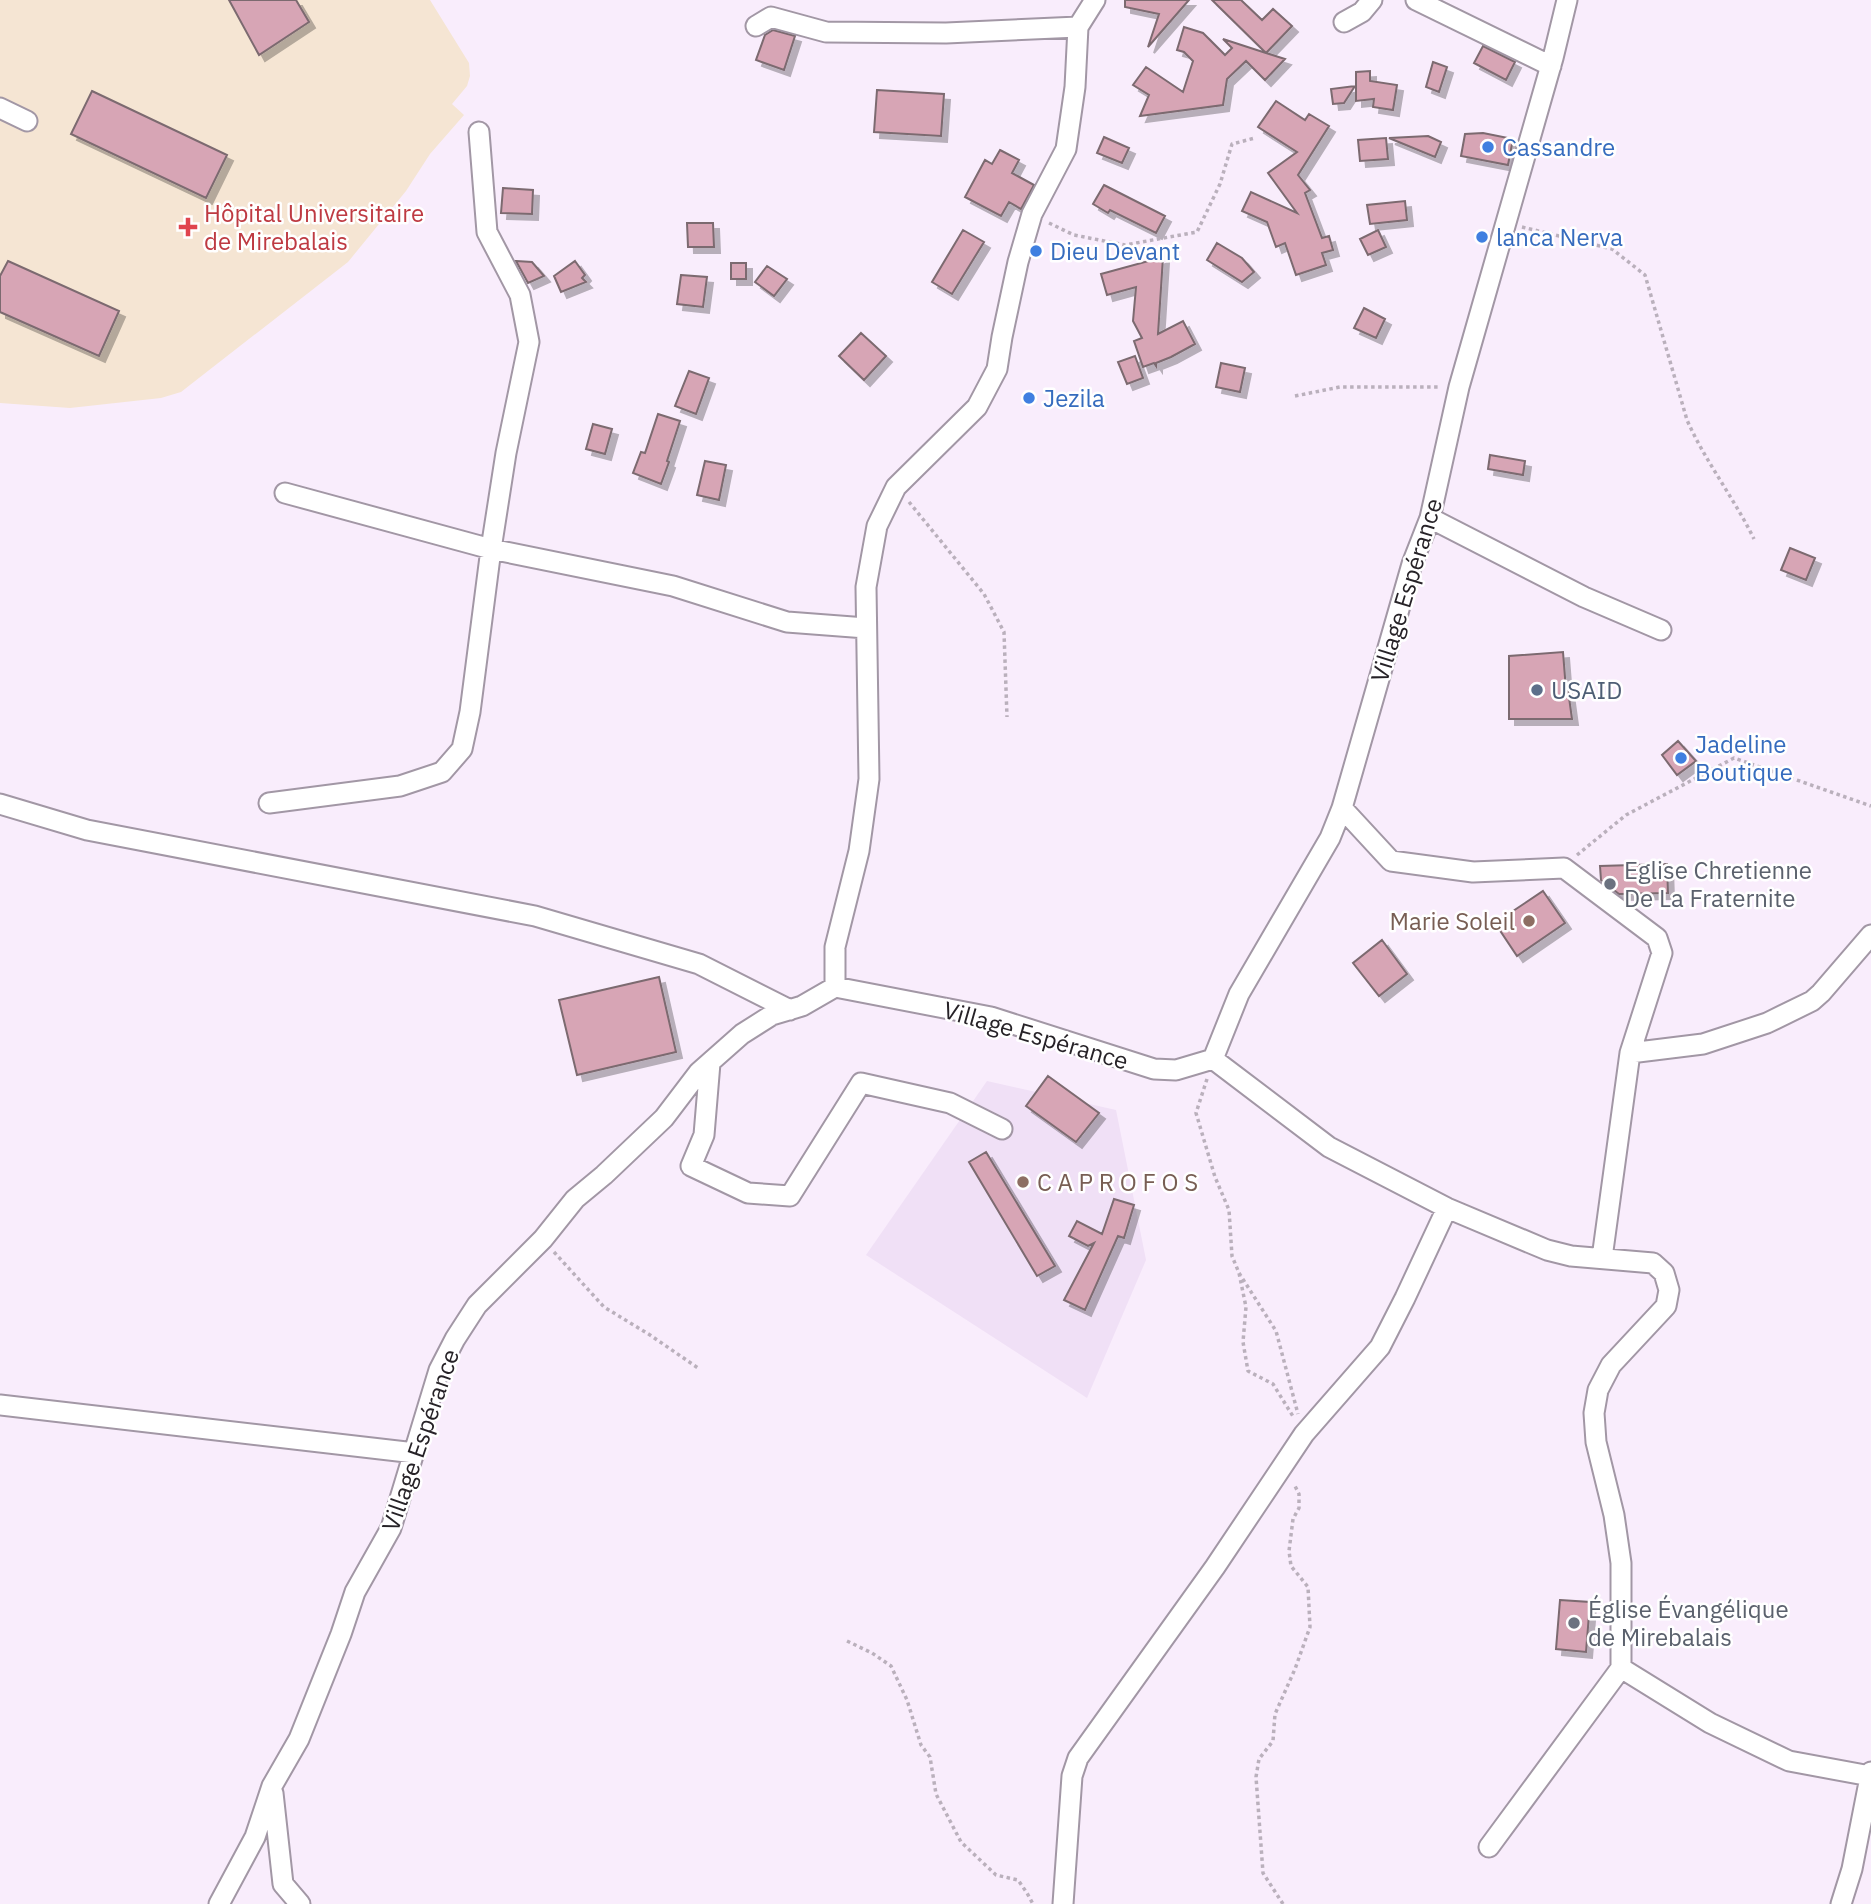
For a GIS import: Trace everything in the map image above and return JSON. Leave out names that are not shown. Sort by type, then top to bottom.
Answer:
[{"type":"street","points":[[835,987],[835,947],[859,850],[869,779],[866,587],[877,526],[897,487],[977,407],[997,369],[1018,262],[1032,215],[1066,149],[1075,87],[1078,27],[1096,0]]},
{"type":"street","points":[[1344,22],[1362,12],[1372,0]]},
{"type":"street","points":[[1416,0],[1551,66]]},
{"type":"street","name":"Village Espérance","points":[[219,1904],[255,1837],[272,1786],[299,1739],[355,1592],[391,1528],[439,1370],[455,1339],[477,1305],[543,1239],[575,1199],[664,1118],[699,1072],[742,1034],[772,1015],[802,1006],[835,987],[991,1017],[1154,1069],[1176,1070],[1213,1059],[1239,994],[1330,838],[1342,808],[1412,564],[1430,518],[1460,387],[1551,66],[1567,0]]},
{"type":"street","points":[[756,26],[771,17],[826,32],[947,33],[1078,27]]},
{"type":"street","points":[[0,108],[27,121]]},
{"type":"street","points":[[269,803],[400,786],[442,772],[462,750],[470,712],[506,453],[529,342],[520,295],[487,232],[480,132]]},
{"type":"street","points":[[285,493],[491,549],[673,586],[787,622],[866,628]]},
{"type":"street","points":[[1430,518],[1584,597],[1661,630]]},
{"type":"street","points":[[0,803],[87,830],[535,916],[699,964],[790,1010]]},
{"type":"street","points":[[1342,808],[1391,862],[1473,872],[1564,868],[1657,938],[1662,953],[1630,1053],[1602,1258]]},
{"type":"street","points":[[1630,1053],[1703,1044],[1767,1023],[1812,1001],[1871,935]]},
{"type":"street","points":[[1213,1059],[1329,1147],[1447,1208],[1548,1250],[1572,1256],[1653,1263],[1664,1273],[1669,1290],[1666,1306],[1611,1365],[1598,1390],[1594,1413],[1596,1443],[1614,1515],[1621,1563],[1621,1668],[1489,1847]]},
{"type":"street","points":[[710,1063],[704,1135],[691,1166],[748,1193],[790,1196],[861,1083],[950,1102],[1002,1129]]},
{"type":"street","points":[[1063,1904],[1072,1776],[1078,1758],[1214,1567],[1304,1434],[1380,1347],[1447,1208]]},
{"type":"street","points":[[0,1405],[415,1453]]},
{"type":"street","points":[[1621,1668],[1710,1723],[1789,1761],[1870,1774],[1852,1869],[1841,1904]]},
{"type":"street","points":[[272,1786],[283,1884],[300,1904]]},
{"type":"path","points":[[1032,215],[1074,235],[1125,245],[1197,232],[1220,184],[1232,144],[1255,138]]},
{"type":"path","points":[[1506,223],[1612,249],[1645,275],[1694,437],[1741,511],[1754,539]]},
{"type":"path","points":[[1295,396],[1339,387],[1460,387]]},
{"type":"path","points":[[897,487],[984,594],[1004,632],[1007,718]]},
{"type":"path","points":[[1564,868],[1626,815],[1734,758],[1871,806]]},
{"type":"path","points":[[1213,1059],[1196,1113],[1214,1177],[1229,1210],[1232,1256],[1246,1307],[1243,1342],[1248,1371],[1273,1384],[1304,1434]]},
{"type":"path","points":[[543,1239],[604,1307],[698,1368]]},
{"type":"path","points":[[1238,1273],[1276,1331],[1304,1434]]},
{"type":"path","points":[[1283,1904],[1263,1873],[1256,1777],[1259,1759],[1273,1741],[1275,1714],[1310,1627],[1308,1587],[1291,1566],[1289,1551],[1293,1519],[1299,1508],[1299,1493],[1293,1482]]},
{"type":"path","points":[[847,1641],[891,1666],[907,1700],[921,1745],[930,1757],[936,1794],[961,1842],[996,1875],[1018,1880],[1033,1904]]},
{"type":"shaded area","name":"Hôpital Universitaire de Mirebalais","points":[[0,0],[430,0],[469,63],[470,76],[467,86],[452,104],[464,115],[430,154],[406,191],[348,262],[181,392],[161,398],[70,408],[0,403]]},
{"type":"shaded area","name":"C A P R O F O S","points":[[987,1081],[1116,1110],[1146,1260],[1087,1398],[866,1255]]},
{"type":"building","points":[[229,0],[296,0],[309,22],[259,55]]},
{"type":"building","points":[[1125,0],[1189,0],[1148,47],[1159,14],[1125,7]]},
{"type":"building","points":[[1212,0],[1241,0],[1262,20],[1273,9],[1292,26],[1266,53]]},
{"type":"building","points":[[1184,27],[1203,33],[1225,55],[1232,48],[1223,39],[1285,59],[1265,80],[1246,61],[1227,79],[1223,105],[1140,116],[1149,95],[1133,85],[1146,67],[1183,92],[1193,61],[1184,52],[1177,50]]},
{"type":"building","points":[[773,30],[795,36],[784,70],[756,60],[765,35]]},
{"type":"building","points":[[1483,46],[1515,62],[1506,80],[1474,63]]},
{"type":"building","points":[[1433,62],[1447,67],[1439,92],[1426,87]]},
{"type":"building","points":[[1370,71],[1370,81],[1397,85],[1393,110],[1373,107],[1374,99],[1356,101],[1356,72]]},
{"type":"building","points":[[1355,86],[1344,103],[1333,104],[1331,89]]},
{"type":"building","points":[[877,90],[944,94],[941,136],[874,132]]},
{"type":"building","points":[[92,91],[227,155],[206,198],[71,134]]},
{"type":"building","points":[[1276,101],[1305,120],[1309,114],[1329,126],[1298,175],[1310,190],[1305,193],[1322,238],[1329,236],[1333,250],[1322,253],[1326,265],[1296,275],[1285,243],[1276,247],[1267,222],[1242,211],[1251,192],[1297,213],[1268,173],[1297,152],[1258,127]]},
{"type":"building","points":[[1483,133],[1513,139],[1508,165],[1461,156],[1465,134]]},
{"type":"building","points":[[1428,136],[1441,142],[1435,157],[1389,138]]},
{"type":"building","points":[[1104,137],[1129,148],[1122,163],[1097,153]]},
{"type":"building","points":[[1386,138],[1388,159],[1360,161],[1358,140]]},
{"type":"building","points":[[1000,150],[1019,160],[1012,173],[1034,185],[1021,209],[1009,202],[1001,216],[965,197],[985,160],[992,164]]},
{"type":"building","points":[[1104,185],[1165,216],[1156,233],[1093,204]]},
{"type":"building","points":[[503,188],[533,190],[532,214],[501,213]]},
{"type":"building","points":[[1405,201],[1407,220],[1370,224],[1367,205]]},
{"type":"building","points":[[687,223],[713,223],[714,247],[688,247]]},
{"type":"building","points":[[963,230],[984,242],[952,294],[932,282]]},
{"type":"building","points":[[1378,230],[1386,247],[1368,255],[1360,239]]},
{"type":"building","points":[[1217,243],[1242,258],[1254,272],[1242,282],[1207,260]]},
{"type":"building","points":[[1163,257],[1158,334],[1183,321],[1195,344],[1156,363],[1156,366],[1154,363],[1143,367],[1134,341],[1142,338],[1133,321],[1136,287],[1107,295],[1101,274]]},
{"type":"building","points":[[8,261],[119,311],[99,356],[0,312],[0,276]]},
{"type":"building","points":[[516,261],[532,262],[544,276],[528,283]]},
{"type":"building","points":[[575,261],[585,275],[582,278],[586,282],[561,292],[554,276]]},
{"type":"building","points":[[731,263],[746,263],[746,279],[731,279]]},
{"type":"building","points":[[767,266],[787,279],[774,296],[755,282]]},
{"type":"building","points":[[681,275],[707,277],[703,307],[677,304]]},
{"type":"building","points":[[1364,308],[1385,319],[1376,338],[1354,328]]},
{"type":"building","points":[[861,333],[886,356],[864,380],[839,356]]},
{"type":"building","points":[[1135,356],[1143,378],[1127,384],[1118,362]]},
{"type":"building","points":[[1221,363],[1245,368],[1240,392],[1216,387]]},
{"type":"building","points":[[689,371],[709,378],[696,414],[675,406]]},
{"type":"building","points":[[658,414],[680,421],[661,484],[633,473],[641,452],[645,453]]},
{"type":"building","points":[[593,424],[612,429],[605,454],[586,449]]},
{"type":"building","points":[[1490,455],[1525,461],[1523,475],[1488,469]]},
{"type":"building","points":[[705,461],[726,465],[719,500],[697,495]]},
{"type":"building","points":[[1790,548],[1815,558],[1806,580],[1781,570]]},
{"type":"building","points":[[1563,652],[1572,719],[1509,719],[1509,656]]},
{"type":"building","points":[[1678,741],[1696,761],[1677,775],[1662,755]]},
{"type":"building","points":[[1667,864],[1668,893],[1619,894],[1601,880],[1600,866]]},
{"type":"building","points":[[1543,891],[1565,923],[1517,956],[1495,923]]},
{"type":"building","points":[[1382,940],[1407,974],[1379,996],[1353,963]]},
{"type":"building","points":[[659,977],[676,1052],[577,1075],[559,1000]]},
{"type":"building","points":[[1048,1076],[1099,1113],[1076,1142],[1026,1106]]},
{"type":"building","points":[[986,1152],[1055,1266],[1037,1276],[969,1162]]},
{"type":"building","points":[[1114,1199],[1134,1205],[1124,1238],[1118,1236],[1085,1310],[1064,1300],[1094,1243],[1088,1246],[1069,1236],[1077,1221],[1102,1234]]},
{"type":"building","points":[[1560,1600],[1590,1602],[1586,1652],[1556,1649]]},
{"type":"place","name":"Cassandre","points":[[1488,147]]},
{"type":"place","name":"Hôpital Universitaire de Mirebalais","points":[[188,227]]},
{"type":"place","name":"lanca Nerva","points":[[1482,237]]},
{"type":"place","name":"Dieu Devant","points":[[1036,251]]},
{"type":"place","name":"Jezila","points":[[1029,398]]},
{"type":"place","name":"USAID","points":[[1537,690]]},
{"type":"place","name":"Jadeline Boutique","points":[[1681,758]]},
{"type":"place","name":"Eglise Chretienne De La Fraternite","points":[[1610,884]]},
{"type":"place","name":"Marie Soleil","points":[[1529,921]]},
{"type":"place","name":"C A P R O F O S","points":[[1023,1182]]},
{"type":"place","name":"Église Évangélique de Mirebalais","points":[[1574,1623]]}]
